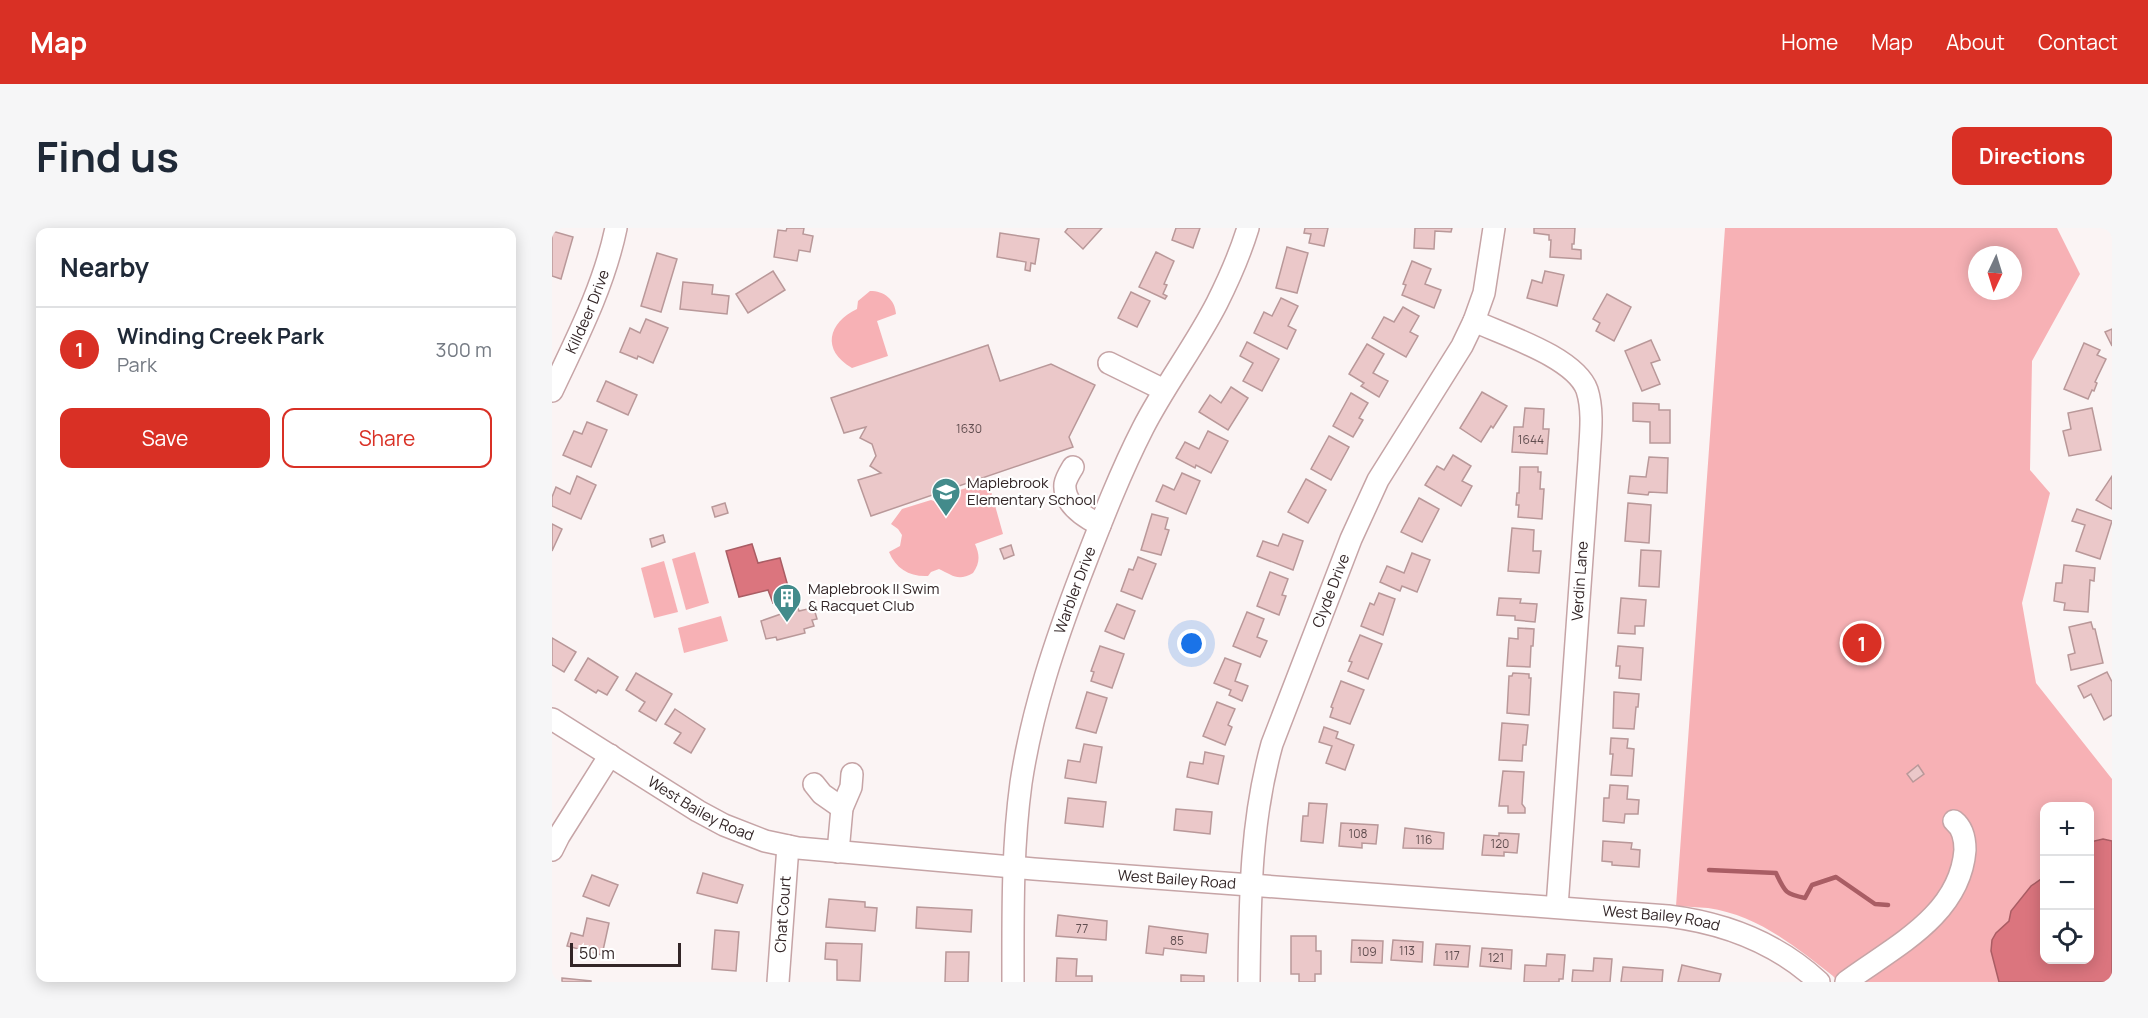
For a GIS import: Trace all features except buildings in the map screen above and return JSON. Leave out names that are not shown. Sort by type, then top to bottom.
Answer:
[{"type":"street","name":"Killdeer Drive","points":[[552,391],[591,309],[606,268],[616,228]]},
{"type":"street","name":"Warbler Drive","points":[[1013,982],[1018,807],[1037,703],[1055,643],[1100,525],[1143,429],[1216,305],[1240,253],[1248,228]]},
{"type":"street","name":"Clyde Drive","points":[[1249,982],[1250,884],[1257,812],[1263,776],[1272,744],[1351,539],[1378,480],[1462,346],[1474,321],[1484,293],[1494,228]]},
{"type":"street","name":"Verdin Lane","points":[[1474,321],[1561,362],[1575,372],[1583,382],[1589,403],[1589,460],[1557,907]]},
{"type":"street","points":[[1115,372],[1164,390]]},
{"type":"street","points":[[1073,467],[1065,486],[1068,496],[1084,518],[1100,525]]},
{"type":"street","name":"West Bailey Road","points":[[552,719],[724,825],[758,839],[788,846],[1015,867],[1668,916],[1731,929],[1773,947],[1804,968],[1819,982]]},
{"type":"street","points":[[552,850],[610,755]]},
{"type":"street","points":[[838,852],[842,808],[851,787],[852,774]]},
{"type":"street","points":[[814,784],[822,794],[842,808]]},
{"type":"street","points":[[1846,982],[1924,926],[1944,904],[1958,880],[1964,857],[1963,833],[1960,825],[1954,821]]},
{"type":"street","name":"Chat Court","points":[[778,982],[788,846]]},
{"type":"shaded area","points":[[1725,228],[2057,228],[2080,274],[2032,361],[2030,470],[2050,493],[2022,603],[2036,683],[2112,779],[2112,982],[1838,982],[1775,933],[1743,917],[1708,908],[1676,906]]},
{"type":"shaded area","points":[[870,291],[880,292],[888,297],[895,309],[896,314],[877,321],[888,356],[852,368],[836,353],[832,345],[832,337],[834,329],[847,315],[857,309],[858,301]]},
{"type":"shaded area","points":[[989,484],[1003,534],[975,544],[978,559],[973,573],[959,577],[939,569],[928,576],[921,576],[904,571],[896,563],[889,552],[900,546],[902,535],[891,524],[902,509],[931,500],[937,502],[944,500],[947,494],[976,485],[981,487]]},
{"type":"shaded area","points":[[752,544],[758,563],[780,558],[791,597],[773,603],[768,590],[739,597],[726,551]]},
{"type":"shaded area","points":[[695,552],[709,603],[686,610],[672,559]]},
{"type":"shaded area","points":[[664,561],[678,612],[654,618],[641,568]]},
{"type":"shaded area","points":[[721,616],[728,641],[684,653],[678,628]]},
{"type":"shaded area","points":[[2103,839],[2112,841],[2112,982],[1999,982],[1991,951],[1992,940],[2009,921],[2011,911],[2031,886],[2040,880],[2040,964],[2094,964],[2094,841]]},
{"type":"waterway","points":[[1709,870],[1776,873],[1786,891],[1805,898],[1812,885],[1836,877],[1875,904],[1888,905]]},
{"type":"place","name":"Maplebrook Elementary School","points":[[946,518]]},
{"type":"place","name":"Maplebrook II Swim & Racquet Club","points":[[787,624]]},
{"type":"place","name":"Winding Creek Park","points":[[1862,643]]}]
